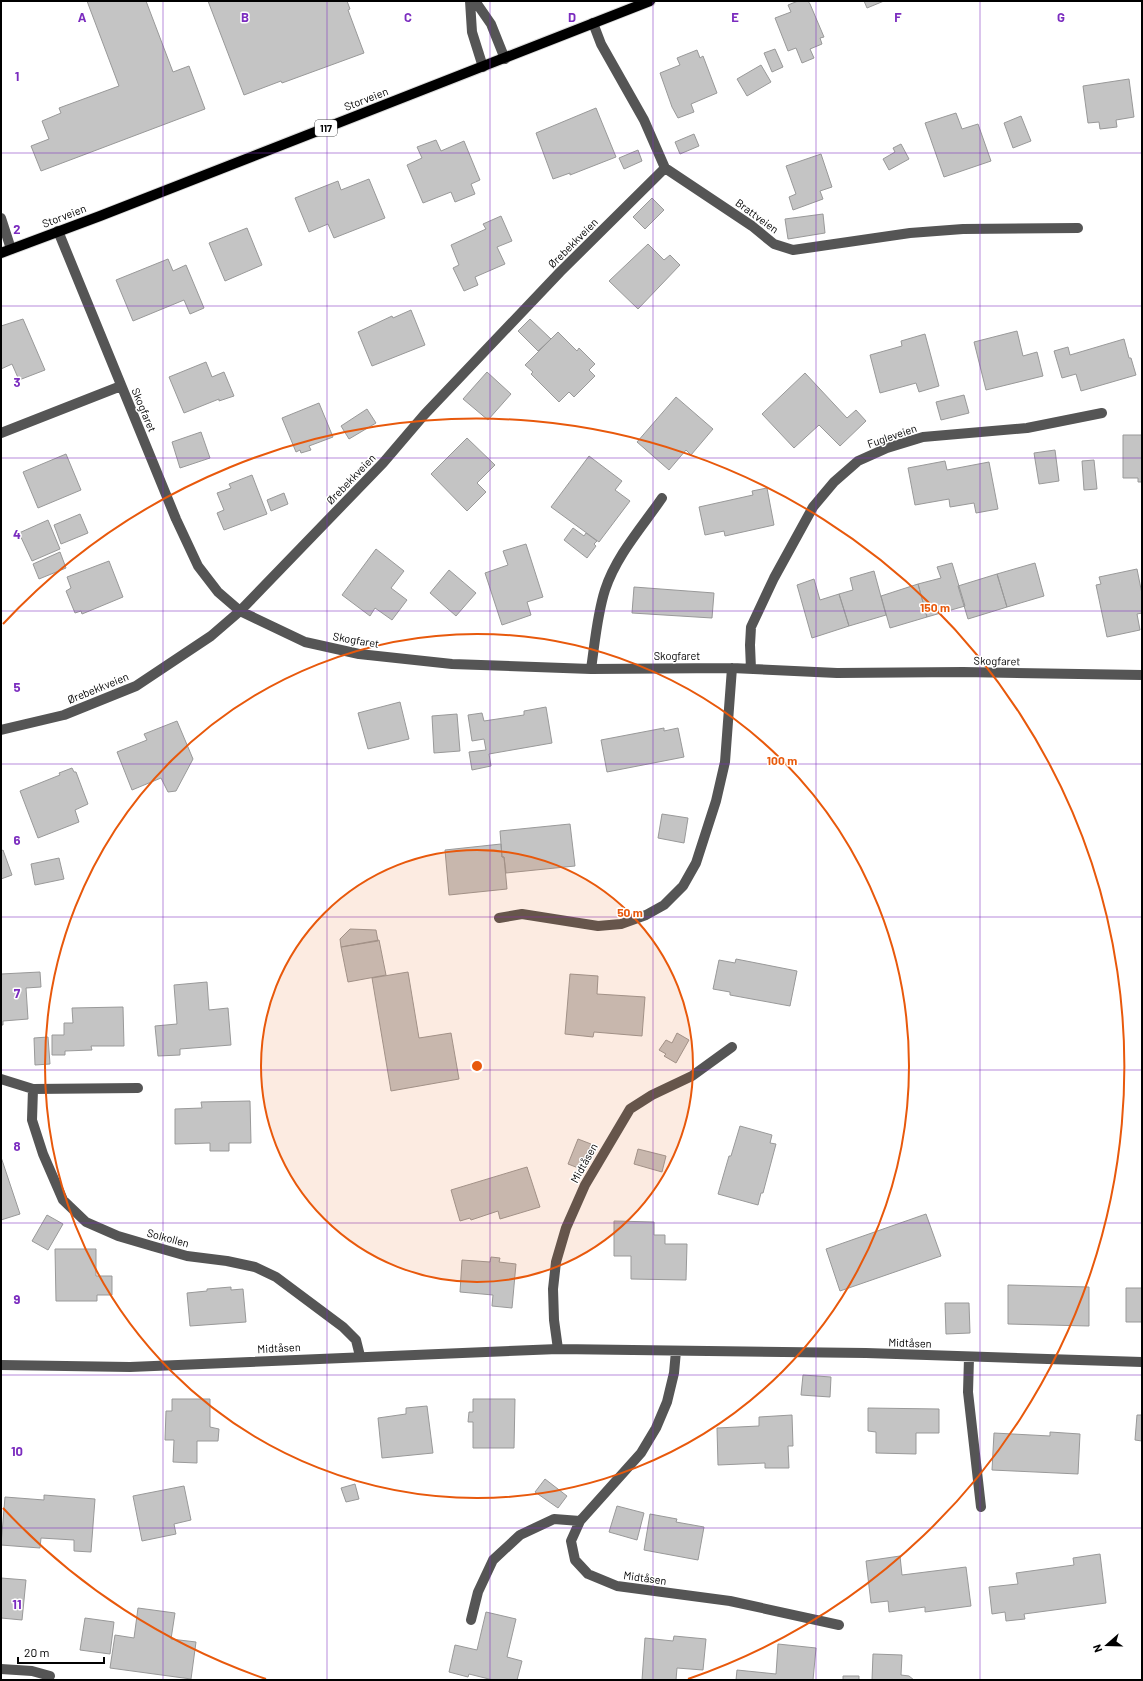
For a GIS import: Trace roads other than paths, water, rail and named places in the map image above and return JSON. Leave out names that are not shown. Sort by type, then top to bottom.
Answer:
[{"type":"main road","name":"Storveien","points":[[1,253],[505,59],[650,1]]},
{"type":"street","points":[[470,1],[472,32],[483,67]]},
{"type":"street","points":[[475,1],[491,24],[505,59]]},
{"type":"street","points":[[593,23],[601,44],[644,120],[665,168]]},
{"type":"street","name":"Brattveien","points":[[665,168],[752,226],[774,244],[793,250],[910,233],[963,229],[1078,228]]},
{"type":"street","name":"Ørebekkveien","points":[[1,730],[64,715],[136,686],[211,636],[240,610],[383,463],[424,415],[560,272],[665,168]]},
{"type":"street","points":[[1,218],[11,249]]},
{"type":"street","name":"Skogfaret","points":[[58,231],[176,520],[198,566],[218,592],[240,610],[305,642],[359,654],[452,664],[591,669],[732,668],[837,673],[963,672],[1142,675]]},
{"type":"street","name":"Skogfaret","points":[[1,433],[121,386]]},
{"type":"street","name":"Fugleveien","points":[[751,669],[751,627],[774,578],[813,507],[834,482],[858,461],[887,448],[923,437],[1027,428],[1102,413]]},
{"type":"street","points":[[591,669],[597,628],[606,589],[626,549],[662,498]]},
{"type":"street","points":[[499,918],[522,914],[598,926],[621,924],[646,916],[664,904],[683,886],[696,862],[719,788],[725,762],[732,668]]},
{"type":"street","name":"Midtåsen","points":[[558,1349],[554,1320],[553,1289],[556,1262],[566,1228],[584,1186],[630,1109],[692,1076],[732,1046]]},
{"type":"street","points":[[1,1079],[33,1089],[138,1088]]},
{"type":"street","name":"Solkollen","points":[[33,1089],[32,1120],[43,1154],[63,1200],[86,1222],[118,1236],[152,1246],[187,1256],[227,1261],[255,1267],[276,1277],[343,1327],[356,1340],[360,1356]]},
{"type":"street","name":"Midtåsen","points":[[1,1365],[130,1366],[558,1349],[866,1353],[969,1358],[1142,1362]]},
{"type":"street","name":"Midtåsen","points":[[676,1351],[674,1373],[667,1402],[656,1428],[641,1454],[580,1521],[571,1542],[575,1560],[588,1574],[617,1586],[730,1601],[839,1625]]},
{"type":"street","points":[[969,1358],[968,1392],[981,1507]]},
{"type":"street","points":[[470,1620],[478,1592],[493,1560],[520,1535],[554,1519],[580,1521]]},
{"type":"street","points":[[1,1669],[32,1672],[50,1676]]}]
